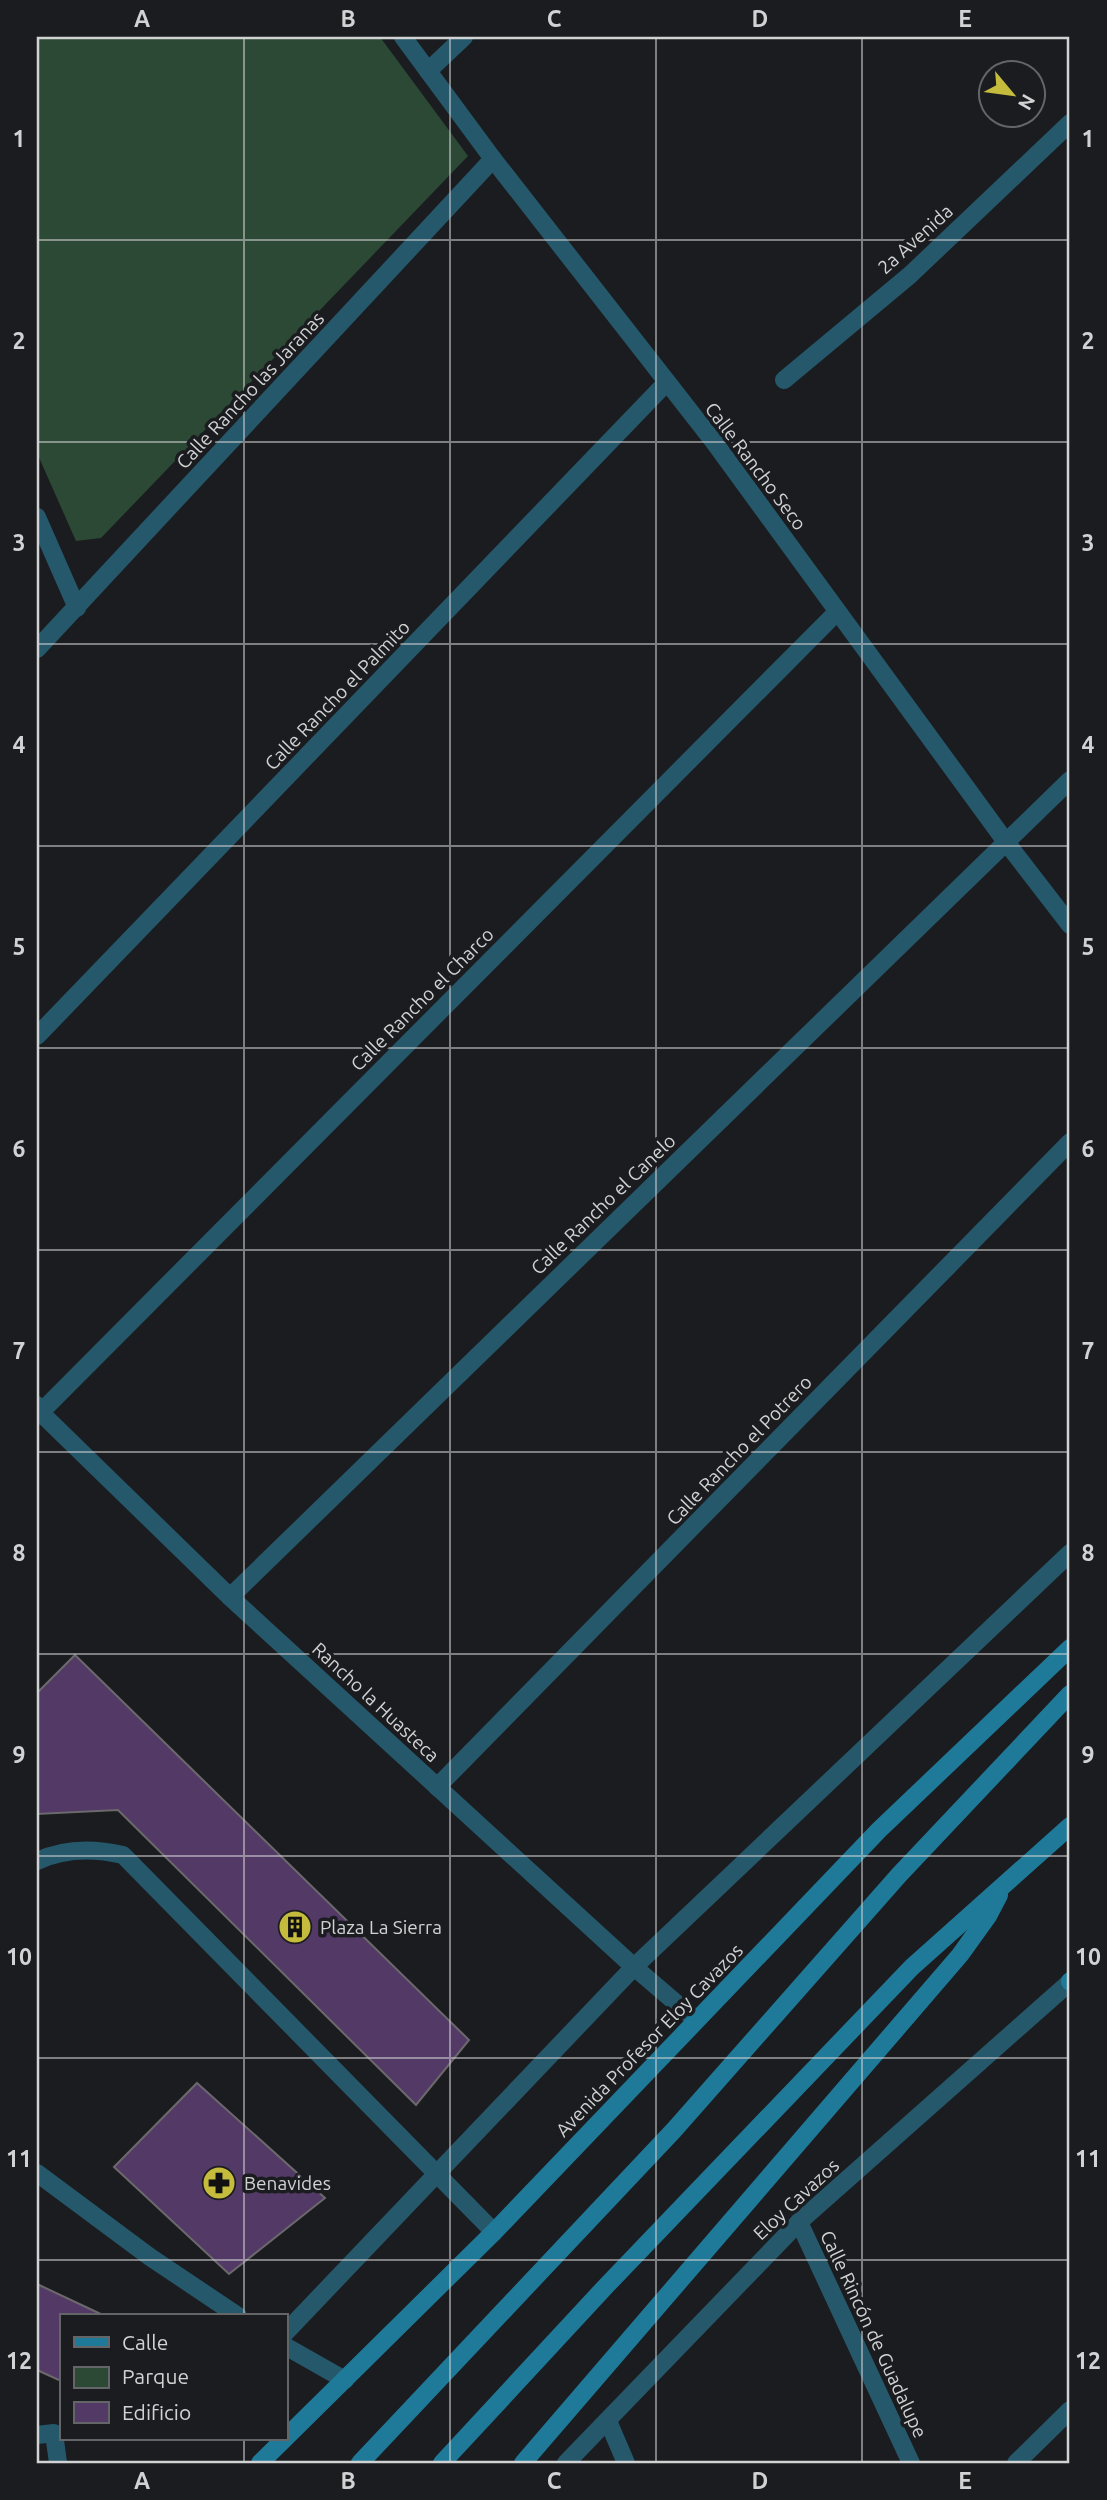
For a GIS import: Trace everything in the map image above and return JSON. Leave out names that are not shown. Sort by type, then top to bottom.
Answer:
[{"type":"main road","name":"Avenida Profesor Eloy Cavazos","points":[[287,2437],[494,2232],[878,1830],[1070,1648]]},
{"type":"main road","points":[[360,2463],[674,2130],[900,1875],[1070,1694]]},
{"type":"main road","points":[[442,2463],[617,2275],[912,1967],[1070,1826]]},
{"type":"main road","points":[[523,2463],[960,1955],[988,1916],[1006,1884]]},
{"type":"main road","name":"Avenida Profesor Eloy Cavazos","points":[[260,2463],[284,2440]]},
{"type":"street","name":"Calle Rancho Seco","points":[[403,37],[493,159],[714,442],[1006,842],[1070,925]]},
{"type":"street","points":[[428,71],[464,37]]},
{"type":"street","name":"2a Avenida","points":[[784,380],[910,275],[1070,123]]},
{"type":"street","name":"Calle Rancho las Jaranas","points":[[37,649],[493,159]]},
{"type":"street","name":"Calle Rancho el Palmito","points":[[37,1036],[667,382]]},
{"type":"street","points":[[37,517],[77,608]]},
{"type":"street","name":"Calle Rancho el Charco","points":[[38,1411],[837,612]]},
{"type":"street","name":"Calle Rancho el Canelo","points":[[230,1597],[1070,780]]},
{"type":"street","name":"Calle Rancho el Potrero","points":[[437,1787],[1069,1144]]},
{"type":"street","name":"Rancho la Huasteca","points":[[38,1411],[230,1597],[634,1967],[696,2020]]},
{"type":"street","points":[[287,2331],[634,1967],[1070,1553]]},
{"type":"street","points":[[37,1861],[65,1850],[105,1851],[123,1855],[494,2232]]},
{"type":"street","name":"Eloy Cavazos","points":[[566,2463],[799,2222],[1070,1982]]},
{"type":"street","points":[[37,2173],[150,2257],[235,2314]]},
{"type":"street","name":"Calle Rincón de Guadalupe","points":[[799,2222],[911,2463]]},
{"type":"street","points":[[287,2347],[345,2380]]},
{"type":"street","points":[[1016,2463],[1070,2410]]},
{"type":"street","points":[[608,2421],[626,2463]]},
{"type":"street","points":[[37,2435],[54,2433],[58,2463]]},
{"type":"green space","points":[[37,37],[380,37],[468,156],[101,538],[76,541],[37,453]]},
{"type":"building","name":"Plaza La Sierra","points":[[75,1655],[469,2040],[416,2105],[118,1810],[37,1814],[37,1693]]},
{"type":"building","name":"Benavides","points":[[197,2083],[325,2198],[229,2274],[114,2167]]},
{"type":"building","points":[[37,2284],[101,2314],[60,2314],[60,2381],[37,2370]]},
{"type":"place","name":"Plaza La Sierra","points":[[295,1927]]},
{"type":"place","name":"Benavides","points":[[219,2183]]}]
